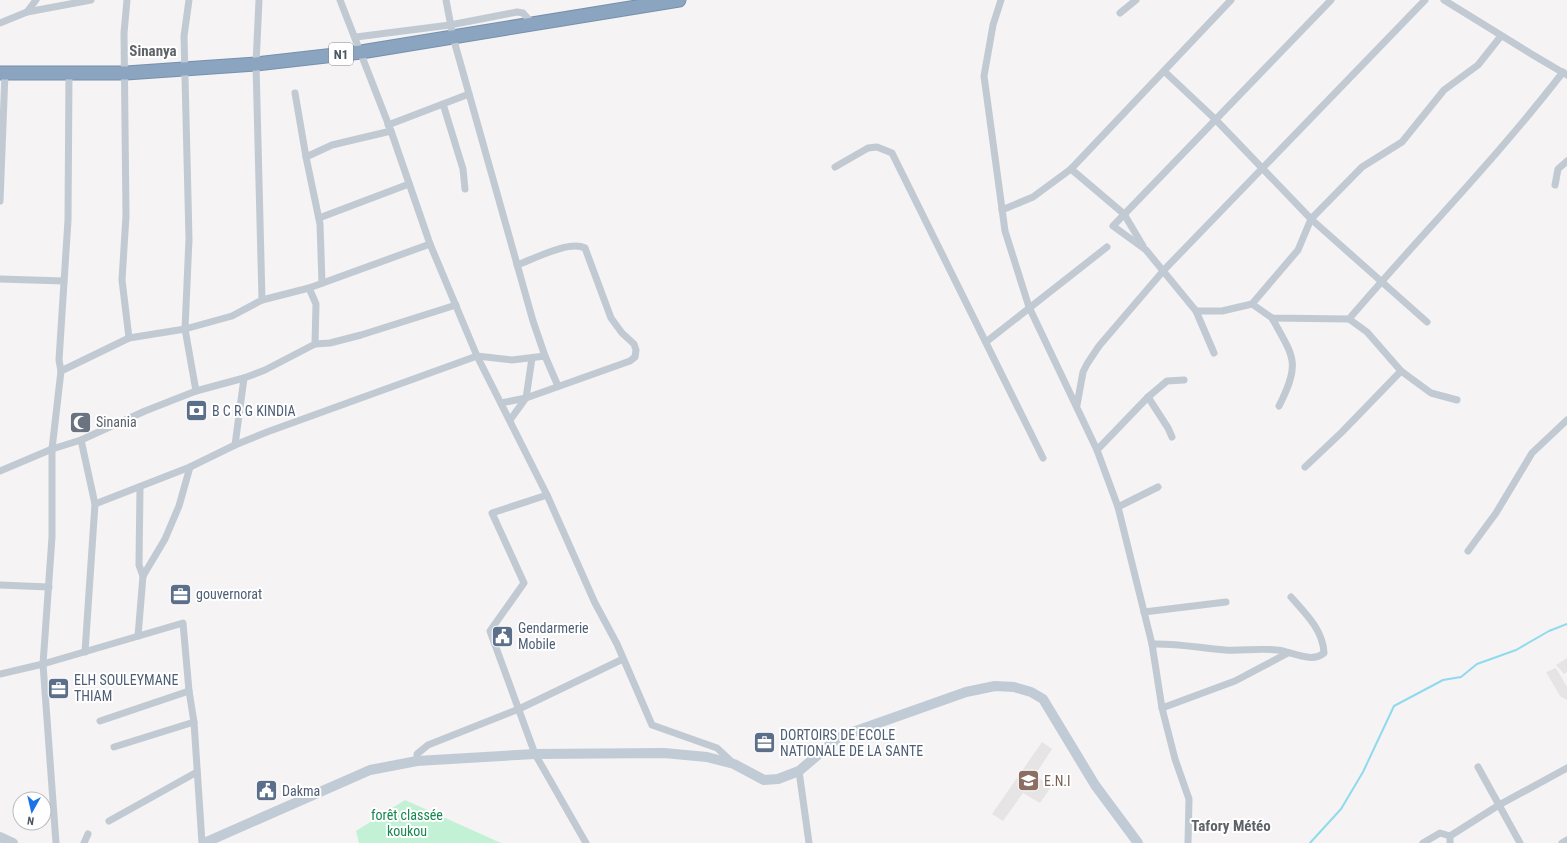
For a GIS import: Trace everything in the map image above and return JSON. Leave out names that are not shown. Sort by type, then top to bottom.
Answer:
[{"type":"highway","name":"N1","points":[[3,73],[126,73],[256,64],[361,52],[451,31],[534,24],[679,0]]},
{"type":"street","points":[[27,12],[36,0]]},
{"type":"street","points":[[0,23],[27,12],[91,0]]},
{"type":"street","points":[[127,0],[124,33],[126,73],[126,216],[122,280],[129,338]]},
{"type":"street","points":[[189,0],[184,36],[189,239],[185,329],[196,391]]},
{"type":"street","points":[[259,0],[256,64],[262,300]]},
{"type":"street","points":[[340,0],[356,37],[390,128],[430,244],[477,356],[547,495],[652,725],[717,748],[734,764]]},
{"type":"street","points":[[446,0],[451,31],[517,265],[545,356],[558,386]]},
{"type":"street","points":[[1001,0],[993,25],[984,76],[1005,231],[1030,307],[1097,450],[1118,507],[1152,644],[1162,708],[1175,759],[1189,799],[1188,843]]},
{"type":"street","points":[[1120,13],[1136,0]]},
{"type":"street","points":[[1002,210],[1033,197],[1071,169],[1232,0]]},
{"type":"street","points":[[1146,250],[1113,226],[1331,0]]},
{"type":"street","points":[[1077,405],[1083,372],[1087,364],[1164,270],[1425,0]]},
{"type":"street","points":[[1349,319],[1496,156],[1565,73],[1501,36],[1444,0]]},
{"type":"street","points":[[356,37],[451,31]]},
{"type":"street","points":[[1196,312],[1222,311],[1252,304],[1298,250],[1311,219],[1362,167],[1402,142],[1444,90],[1478,65],[1501,36]]},
{"type":"street","points":[[56,843],[43,664],[52,537],[52,449],[61,371],[59,360],[68,220],[69,72]]},
{"type":"street","points":[[1165,72],[1215,119],[1261,169],[1311,219],[1427,322]]},
{"type":"street","points":[[0,202],[3,73]]},
{"type":"street","points":[[295,92],[306,157],[319,218],[322,283]]},
{"type":"street","points":[[306,157],[332,145],[390,128],[469,94]]},
{"type":"street","points":[[443,104],[463,169],[465,189]]},
{"type":"street","points":[[835,167],[868,148],[878,147],[892,153],[1043,458]]},
{"type":"street","points":[[1554,185],[1558,169],[1567,161]]},
{"type":"street","points":[[1071,169],[1124,214],[1146,250],[1164,270],[1196,312],[1214,353]]},
{"type":"street","points":[[319,218],[409,184]]},
{"type":"street","points":[[61,371],[129,338],[185,329],[232,316],[262,300],[309,288],[430,244]]},
{"type":"street","points":[[501,403],[526,398],[630,361],[635,357],[636,350],[634,344],[622,333],[611,318],[585,248],[579,245],[565,247],[517,265]]},
{"type":"street","points":[[986,342],[1107,247]]},
{"type":"street","points":[[0,279],[64,281]]},
{"type":"street","points":[[309,288],[316,304],[315,344]]},
{"type":"street","points":[[1252,304],[1272,318],[1292,353],[1293,370],[1279,406]]},
{"type":"street","points":[[0,471],[52,449],[81,440],[145,411],[196,391],[244,378],[265,370],[315,344],[330,343],[362,335],[456,305]]},
{"type":"street","points":[[1272,318],[1349,319],[1367,332],[1401,371],[1431,393],[1457,400]]},
{"type":"street","points":[[95,504],[190,467],[235,445],[322,411],[477,356],[512,360],[545,356]]},
{"type":"street","points":[[510,420],[526,398],[532,358]]},
{"type":"street","points":[[1305,467],[1342,432],[1401,371]]},
{"type":"street","points":[[235,445],[244,378]]},
{"type":"street","points":[[1097,450],[1148,397],[1168,381],[1184,380]]},
{"type":"street","points":[[1148,397],[1168,428],[1172,437]]},
{"type":"street","points":[[1468,552],[1496,513],[1532,453],[1567,420]]},
{"type":"street","points":[[81,440],[95,504],[85,652]]},
{"type":"street","points":[[143,576],[168,532],[179,506],[190,467]]},
{"type":"street","points":[[138,636],[143,576],[139,565],[140,487]]},
{"type":"street","points":[[1118,507],[1158,487]]},
{"type":"street","points":[[547,495],[492,513],[524,583],[490,631],[535,754],[586,843]]},
{"type":"street","points":[[0,585],[49,587]]},
{"type":"street","points":[[1152,644],[1172,643],[1188,647],[1226,650],[1278,650],[1297,656],[1320,656],[1324,653],[1324,644],[1316,626],[1292,598]]},
{"type":"street","points":[[1144,612],[1226,602]]},
{"type":"street","points":[[0,674],[43,664],[183,623],[205,843],[370,770],[417,761],[535,754],[664,753],[707,757],[734,764],[764,780],[778,779],[799,771],[839,737],[966,692],[995,686],[1031,692],[1043,699],[1095,785],[1138,843]]},
{"type":"street","points":[[1162,708],[1235,681],[1288,653]]},
{"type":"street","points":[[417,761],[417,754],[428,745],[518,709],[623,659]]},
{"type":"street","points":[[100,721],[189,692]]},
{"type":"street","points":[[114,747],[194,722]]},
{"type":"street","points":[[1478,767],[1520,843]]},
{"type":"street","points":[[1423,843],[1440,833],[1450,840],[1499,805],[1567,768]]},
{"type":"street","points":[[799,771],[808,828],[808,843]]},
{"type":"street","points":[[109,821],[197,772]]},
{"type":"street","points":[[84,843],[88,834]]},
{"type":"street","points":[[0,837],[12,843]]},
{"type":"street","points":[[1562,843],[1567,840]]},
{"type":"shaded area","points":[[1567,658],[1567,672],[1564,674],[1556,665]]},
{"type":"shaded area","points":[[1556,668],[1567,687],[1567,700],[1560,696],[1546,672]]},
{"type":"shaded area","name":"E.N.I","points":[[1042,742],[1052,749],[1035,775],[1051,787],[1040,803],[1023,793],[1003,821],[992,814]]},
{"type":"green space","name":"forêt classée koukou","points":[[405,800],[501,843],[359,843],[356,831]]},
{"type":"waterway","points":[[1310,843],[1341,809],[1363,772],[1394,706],[1443,680],[1461,677],[1477,664],[1516,650],[1549,631],[1567,624]]},
{"type":"place","name":"B C R G KINDIA","points":[[197,411]]},
{"type":"place","name":"Sinania","points":[[80,422]]},
{"type":"place","name":"gouvernorat","points":[[181,594]]},
{"type":"place","name":"Gendarmerie Mobile","points":[[502,636]]},
{"type":"place","name":"ELH SOULEYMANE THIAM","points":[[59,688]]},
{"type":"place","name":"DORTOIRS DE ECOLE NATIONALE DE LA SANTE","points":[[765,743]]},
{"type":"place","name":"E.N.I","points":[[1029,781]]},
{"type":"place","name":"Dakma","points":[[266,791]]},
{"type":"district","name":"Sinanya","points":[[153,51]]},
{"type":"district","name":"Tafory Météo","points":[[1231,826]]}]
